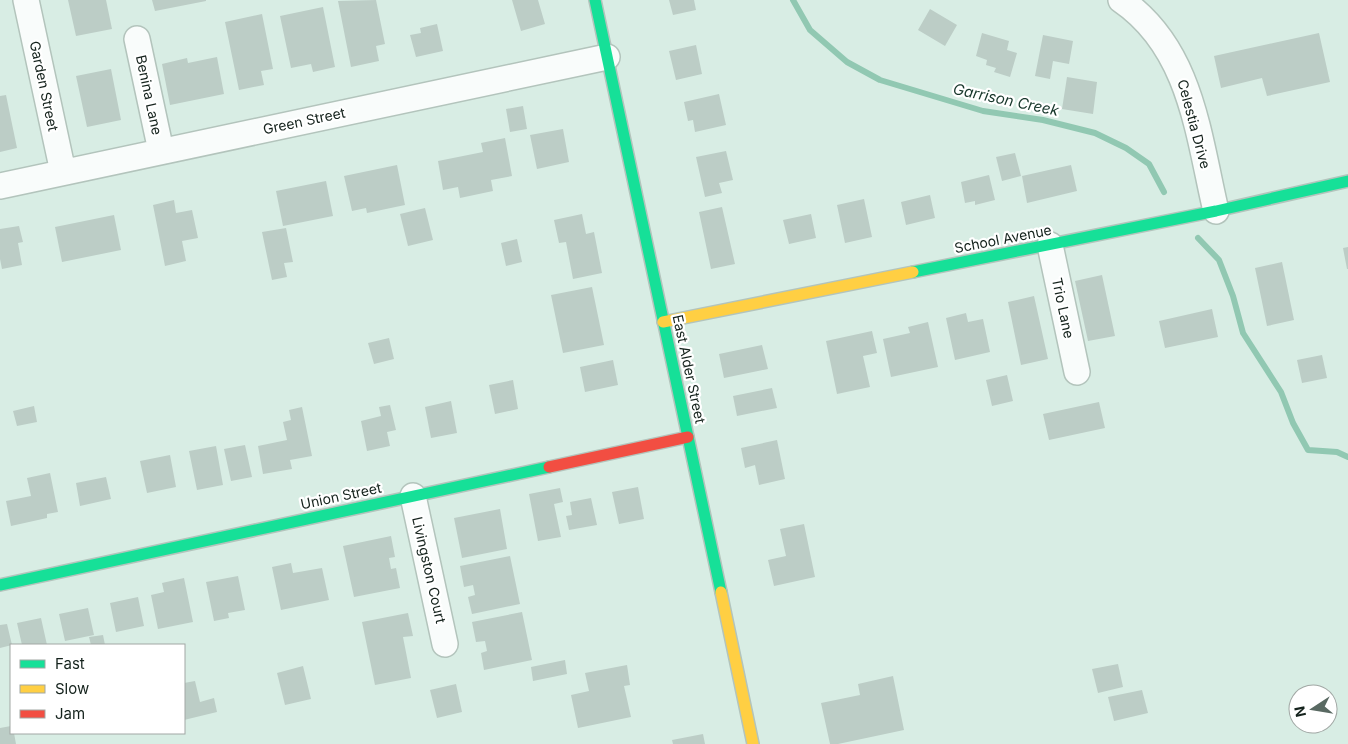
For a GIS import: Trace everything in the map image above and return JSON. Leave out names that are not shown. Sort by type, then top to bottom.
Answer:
[{"type":"main road","name":"East Alder Street","points":[[595,0],[753,744]]},
{"type":"main road","name":"School Avenue","points":[[663,322],[1216,211],[1348,181]]},
{"type":"main road","name":"Union Street","points":[[0,585],[688,437]]},
{"type":"street","name":"Garden Street","points":[[26,0],[63,172]]},
{"type":"street","name":"Celestia Drive","points":[[1121,0],[1138,12],[1157,32],[1172,55],[1183,80],[1191,106],[1216,211]]},
{"type":"street","name":"Benina Lane","points":[[137,39],[161,151]]},
{"type":"street","name":"Green Street","points":[[0,186],[607,57]]},
{"type":"street","name":"Trio Lane","points":[[1050,244],[1077,372]]},
{"type":"street","name":"Livingston Court","points":[[412,496],[446,644]]},
{"type":"building","points":[[68,0],[106,0],[112,29],[76,36]]},
{"type":"building","points":[[152,0],[206,0],[206,1],[155,11]]},
{"type":"building","points":[[376,0],[385,44],[376,46],[379,61],[351,67],[338,1]]},
{"type":"building","points":[[512,0],[538,0],[545,24],[521,31]]},
{"type":"building","points":[[669,0],[694,0],[696,10],[673,15]]},
{"type":"building","points":[[323,7],[335,67],[313,72],[311,64],[291,68],[280,16]]},
{"type":"building","points":[[930,9],[957,25],[945,46],[918,30]]},
{"type":"building","points":[[262,14],[273,69],[261,71],[264,85],[239,90],[225,22]]},
{"type":"building","points":[[437,24],[443,51],[416,57],[410,35],[421,33],[420,28]]},
{"type":"building","points":[[982,33],[1009,41],[1007,50],[1017,53],[1010,77],[994,72],[996,68],[986,65],[987,60],[976,56]]},
{"type":"building","points":[[1319,33],[1330,82],[1267,96],[1262,78],[1221,88],[1214,56]]},
{"type":"building","points":[[1043,35],[1073,41],[1069,64],[1053,61],[1050,79],[1035,76]]},
{"type":"building","points":[[696,45],[702,74],[676,80],[669,51]]},
{"type":"building","points":[[217,57],[224,94],[170,105],[162,64],[187,58],[188,63]]},
{"type":"building","points":[[111,69],[121,120],[87,127],[76,76]]},
{"type":"building","points":[[1067,77],[1097,82],[1093,114],[1062,109]]},
{"type":"building","points":[[719,94],[726,125],[695,132],[693,120],[688,121],[684,102]]},
{"type":"building","points":[[6,95],[17,148],[0,152],[0,96]]},
{"type":"building","points":[[523,106],[527,129],[510,132],[506,109]]},
{"type":"building","points":[[563,129],[569,162],[537,169],[530,135]]},
{"type":"building","points":[[505,138],[512,176],[491,180],[493,191],[460,198],[458,187],[443,190],[438,161],[483,152],[481,143]]},
{"type":"building","points":[[726,151],[733,180],[719,183],[722,193],[705,197],[696,157]]},
{"type":"building","points":[[1015,153],[1021,176],[1002,181],[996,157]]},
{"type":"building","points":[[397,165],[405,205],[367,213],[366,208],[352,211],[344,176]]},
{"type":"building","points":[[1071,165],[1077,191],[1027,203],[1022,176]]},
{"type":"building","points":[[989,175],[995,200],[975,205],[975,201],[965,203],[961,182]]},
{"type":"building","points":[[326,181],[333,216],[283,226],[276,191]]},
{"type":"building","points":[[930,195],[935,218],[906,225],[901,202]]},
{"type":"building","points":[[864,199],[872,237],[845,243],[837,205]]},
{"type":"building","points":[[174,200],[176,213],[192,210],[198,238],[182,241],[186,261],[165,266],[153,205]]},
{"type":"building","points":[[722,207],[735,264],[711,269],[699,212]]},
{"type":"building","points":[[425,208],[433,240],[408,246],[400,214]]},
{"type":"building","points":[[582,214],[586,234],[594,232],[602,273],[573,279],[566,242],[559,243],[554,220]]},
{"type":"building","points":[[811,214],[816,238],[789,244],[783,220]]},
{"type":"building","points":[[114,215],[121,250],[62,262],[55,227]]},
{"type":"building","points":[[19,226],[23,242],[18,243],[22,265],[2,269],[0,229]]},
{"type":"building","points":[[286,228],[293,262],[284,263],[287,277],[272,280],[262,232]]},
{"type":"building","points":[[517,239],[522,262],[506,266],[501,243]]},
{"type":"building","points":[[1348,247],[1348,269],[1347,269],[1343,248]]},
{"type":"building","points":[[1282,262],[1294,320],[1267,326],[1255,268]]},
{"type":"building","points":[[1102,275],[1115,336],[1088,341],[1075,281]]},
{"type":"building","points":[[592,287],[604,345],[563,353],[551,295]]},
{"type":"building","points":[[1034,296],[1048,359],[1021,365],[1008,302]]},
{"type":"building","points":[[1212,309],[1218,337],[1165,348],[1159,321]]},
{"type":"building","points":[[966,313],[968,322],[983,319],[990,352],[955,360],[946,318]]},
{"type":"building","points":[[928,322],[938,367],[891,377],[883,339],[910,333],[908,327]]},
{"type":"building","points":[[872,331],[877,353],[863,356],[870,387],[837,394],[826,341]]},
{"type":"building","points":[[389,338],[394,359],[374,364],[368,343]]},
{"type":"building","points":[[762,345],[768,369],[724,378],[719,354]]},
{"type":"building","points":[[1322,355],[1327,378],[1302,383],[1297,360]]},
{"type":"building","points":[[613,360],[618,385],[585,392],[580,367]]},
{"type":"building","points":[[1007,375],[1013,401],[992,406],[986,380]]},
{"type":"building","points":[[513,380],[518,409],[495,414],[489,385]]},
{"type":"building","points":[[772,388],[777,408],[737,416],[733,396]]},
{"type":"building","points":[[451,401],[457,433],[431,438],[425,407]]},
{"type":"building","points":[[1099,402],[1105,428],[1049,440],[1043,414]]},
{"type":"building","points":[[390,405],[396,430],[387,432],[390,446],[367,451],[361,421],[381,416],[379,407]]},
{"type":"building","points":[[34,406],[37,422],[17,426],[13,411]]},
{"type":"building","points":[[302,407],[312,456],[290,460],[292,469],[263,474],[258,446],[287,440],[283,422],[291,420],[289,410]]},
{"type":"building","points":[[777,440],[785,479],[759,485],[755,465],[745,468],[741,448]]},
{"type":"building","points":[[245,445],[252,477],[231,481],[224,449]]},
{"type":"building","points":[[216,446],[223,485],[197,490],[189,451]]},
{"type":"building","points":[[170,455],[176,487],[147,493],[140,461]]},
{"type":"building","points":[[50,473],[58,512],[47,514],[47,518],[11,526],[6,501],[31,496],[27,478]]},
{"type":"building","points":[[106,477],[111,499],[80,506],[76,483]]},
{"type":"building","points":[[638,487],[644,519],[619,524],[612,492]]},
{"type":"building","points":[[560,488],[563,502],[554,504],[561,537],[538,541],[529,494]]},
{"type":"building","points":[[591,498],[597,525],[569,530],[566,516],[572,515],[570,502]]},
{"type":"building","points":[[500,509],[507,549],[462,558],[454,518]]},
{"type":"building","points":[[804,524],[815,577],[774,586],[768,560],[786,556],[780,529]]},
{"type":"building","points":[[391,536],[395,557],[389,558],[391,569],[396,568],[400,588],[354,597],[343,546]]},
{"type":"building","points":[[510,556],[520,604],[472,614],[468,597],[475,595],[473,585],[464,587],[460,566]]},
{"type":"building","points":[[291,563],[293,573],[322,568],[329,600],[281,610],[272,567]]},
{"type":"building","points":[[238,576],[245,610],[228,613],[229,618],[214,621],[206,582]]},
{"type":"building","points":[[184,578],[193,622],[158,629],[151,595],[164,592],[162,583]]},
{"type":"building","points":[[138,597],[144,626],[116,632],[110,603]]},
{"type":"building","points":[[88,608],[94,635],[65,641],[59,614]]},
{"type":"building","points":[[522,612],[532,660],[484,670],[481,653],[487,651],[485,641],[476,642],[472,622]]},
{"type":"building","points":[[408,613],[413,636],[403,637],[411,678],[375,685],[362,622]]},
{"type":"building","points":[[41,618],[47,644],[22,644],[17,623]]},
{"type":"building","points":[[7,624],[12,644],[0,648],[0,625]]},
{"type":"building","points":[[103,635],[105,644],[91,644],[89,637]]},
{"type":"building","points":[[565,660],[567,674],[533,681],[531,667]]},
{"type":"building","points":[[1118,664],[1123,687],[1098,693],[1092,669]]},
{"type":"building","points":[[627,665],[630,685],[624,686],[631,717],[578,728],[571,695],[589,691],[585,673]]},
{"type":"building","points":[[303,666],[311,699],[285,705],[277,673]]},
{"type":"building","points":[[893,676],[904,730],[830,744],[821,703],[860,695],[858,684]]},
{"type":"building","points":[[195,681],[200,702],[214,698],[217,712],[185,720],[185,683]]},
{"type":"building","points":[[456,684],[462,712],[437,718],[430,690]]},
{"type":"building","points":[[1142,690],[1148,713],[1114,721],[1108,697]]},
{"type":"building","points":[[10,726],[10,734],[14,734],[16,744],[0,744],[0,728]]},
{"type":"building","points":[[703,734],[705,744],[673,744],[672,740]]},
{"type":"waterway","name":"Garrison Creek","points":[[793,0],[810,30],[847,62],[880,80],[983,111],[1043,120],[1095,133],[1126,148],[1149,164],[1164,192]]},
{"type":"waterway","name":"Garrison Creek","points":[[1198,238],[1219,260],[1233,296],[1243,333],[1281,392],[1293,423],[1308,450],[1337,452],[1348,457]]},
{"type":"traffic: fast","points":[[595,0],[721,592]]},
{"type":"traffic: fast","points":[[913,272],[1216,211],[1348,181]]},
{"type":"traffic: fast","points":[[0,585],[549,467]]},
{"type":"traffic: slow","points":[[663,322],[913,272]]},
{"type":"traffic: slow","points":[[721,592],[753,744]]},
{"type":"traffic: jam","points":[[549,467],[688,437]]}]
